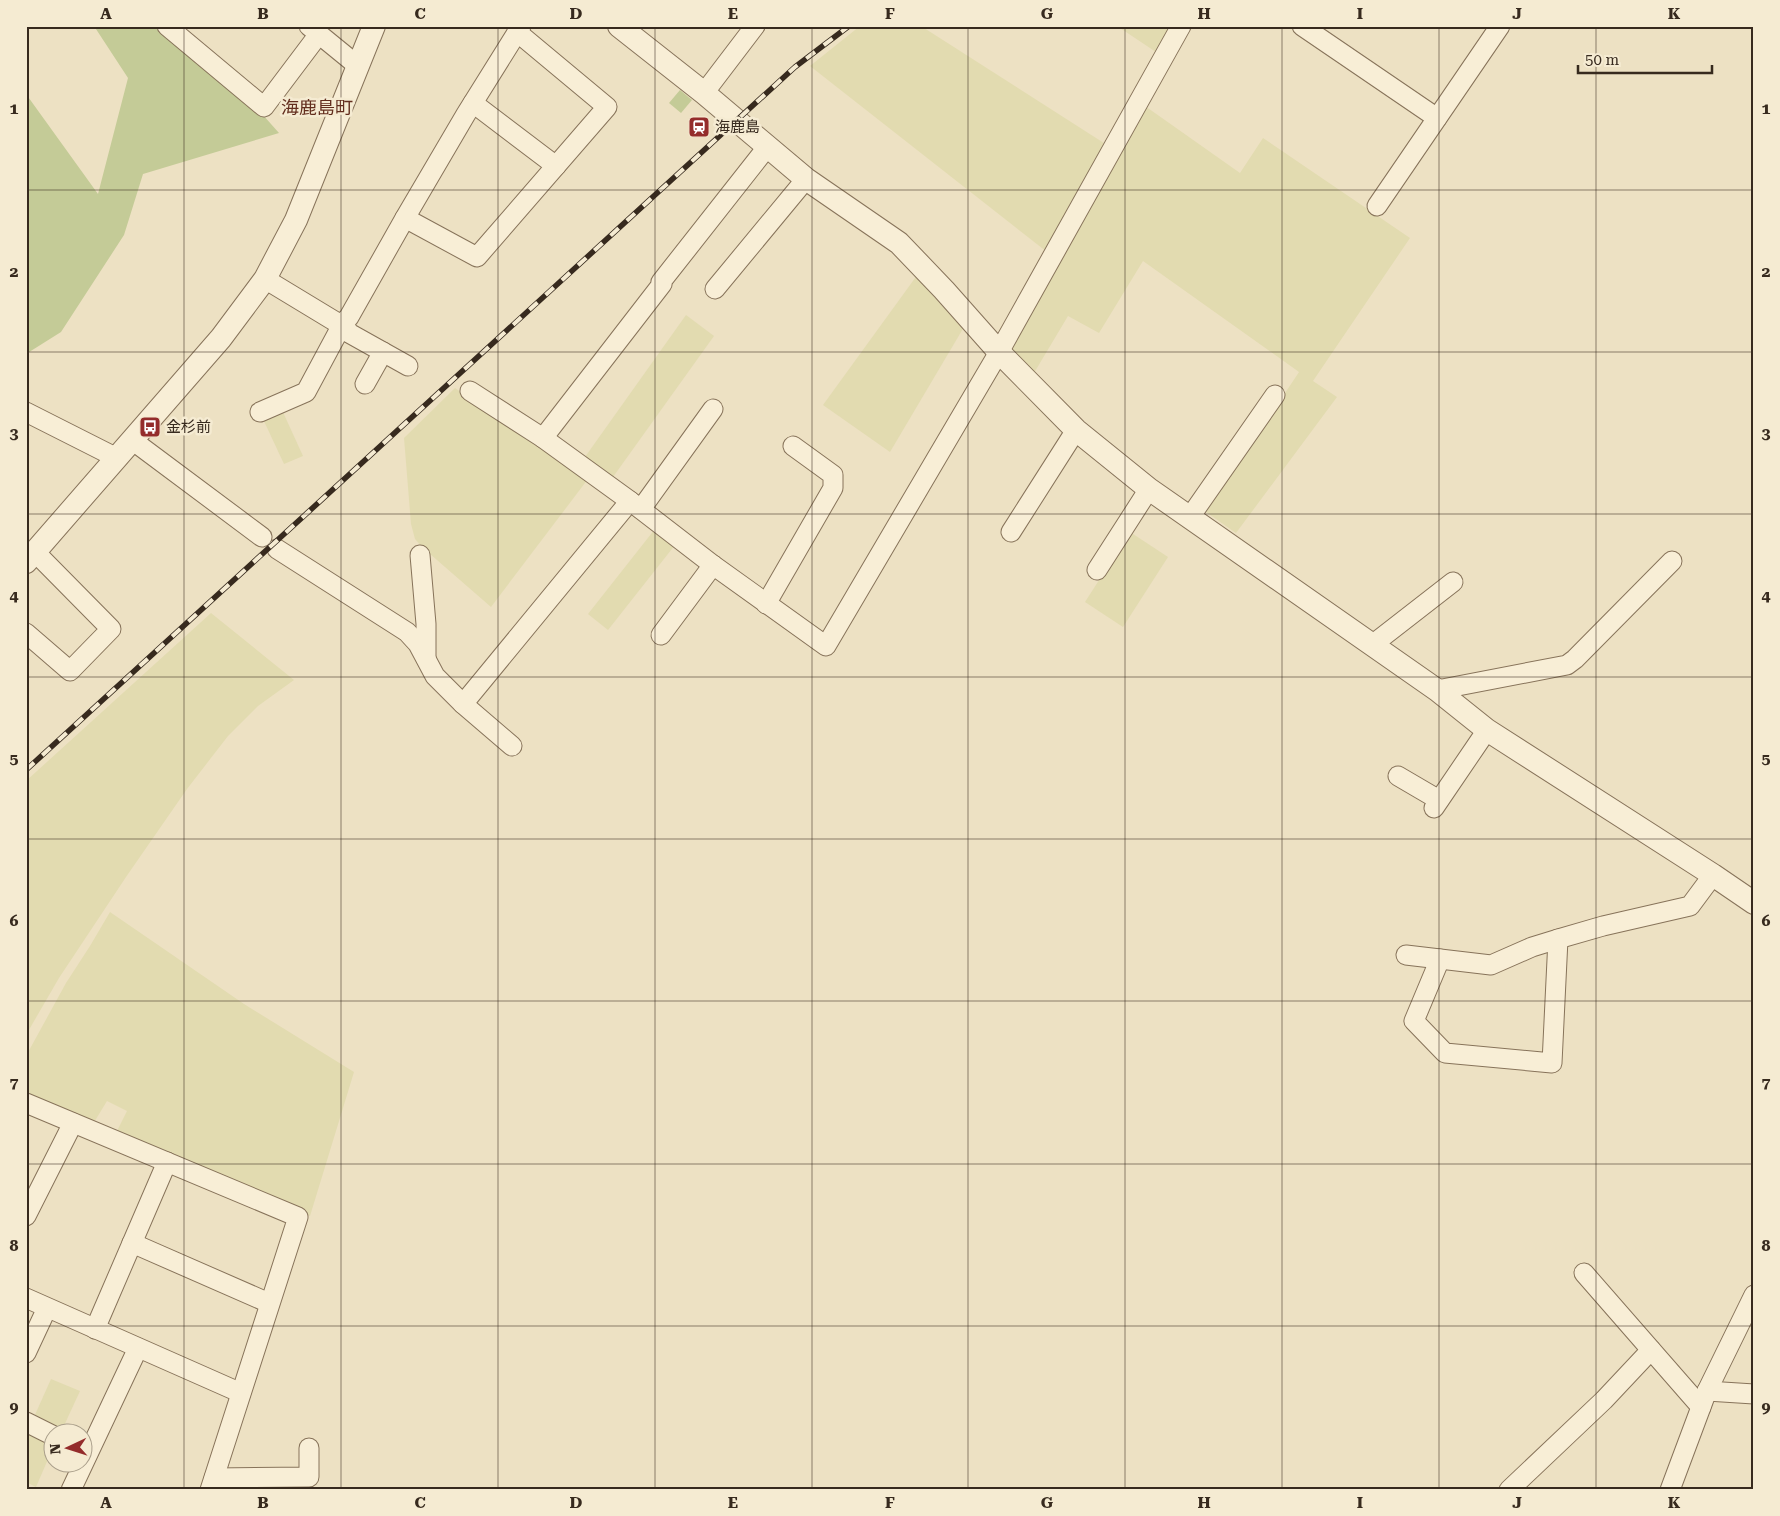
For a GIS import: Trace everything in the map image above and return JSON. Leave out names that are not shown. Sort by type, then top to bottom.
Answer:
[{"type":"street","points":[[167,26],[264,107],[314,30],[358,66]]},
{"type":"street","points":[[26,633],[70,671],[111,629],[30,557],[221,338],[265,279],[296,220],[374,26]]},
{"type":"street","points":[[619,26],[704,93],[806,179],[899,243],[999,352],[1076,430],[1149,489],[1437,690],[1487,730],[1754,903]]},
{"type":"street","points":[[704,93],[755,26]]},
{"type":"street","points":[[470,391],[543,438],[766,604],[826,646],[999,352],[1181,26]]},
{"type":"street","points":[[1302,26],[1437,118]]},
{"type":"street","points":[[1377,206],[1500,26]]},
{"type":"street","points":[[260,412],[306,392],[343,323],[349,317],[405,218],[519,29],[607,107],[477,257],[405,218]]},
{"type":"street","points":[[473,103],[556,166]]},
{"type":"street","points":[[543,438],[662,284],[661,282],[768,146]]},
{"type":"street","points":[[715,289],[806,179]]},
{"type":"street","points":[[265,279],[336,322],[343,323]]},
{"type":"street","points":[[343,323],[349,333],[408,366]]},
{"type":"street","points":[[365,384],[383,352]]},
{"type":"street","points":[[1190,517],[1275,395]]},
{"type":"street","points":[[463,704],[635,505],[713,409]]},
{"type":"street","points":[[26,412],[117,458]]},
{"type":"street","points":[[1011,532],[1076,430]]},
{"type":"street","points":[[132,440],[262,537]]},
{"type":"street","points":[[766,604],[833,488],[833,475],[792,446]]},
{"type":"street","points":[[1098,570],[1149,489]]},
{"type":"street","points":[[277,549],[407,632],[418,644],[435,676],[463,704],[512,746]]},
{"type":"street","points":[[420,555],[426,624],[426,659]]},
{"type":"street","points":[[1437,690],[1567,665],[1575,660],[1672,562]]},
{"type":"street","points":[[661,635],[713,565]]},
{"type":"street","points":[[1372,646],[1453,582]]},
{"type":"street","points":[[1398,776],[1437,804],[1487,730]]},
{"type":"street","points":[[1406,955],[1491,965],[1532,947],[1558,939],[1603,926],[1690,906],[1713,875]]},
{"type":"street","points":[[1440,959],[1414,1020],[1445,1053],[1552,1063],[1558,939]]},
{"type":"street","points":[[26,1103],[298,1217],[212,1484],[309,1477],[309,1448]]},
{"type":"street","points":[[28,1207],[73,1123]]},
{"type":"street","points":[[95,1329],[167,1162]]},
{"type":"street","points":[[132,1243],[269,1304]]},
{"type":"street","points":[[1584,1273],[1651,1350],[1704,1399],[1754,1394]]},
{"type":"street","points":[[1670,1490],[1704,1399],[1754,1295]]},
{"type":"street","points":[[26,1298],[241,1394]]},
{"type":"street","points":[[26,1353],[48,1308]]},
{"type":"street","points":[[92,1438],[138,1348]]},
{"type":"street","points":[[1509,1490],[1604,1400],[1651,1350]]},
{"type":"street","points":[[26,1422],[42,1429]]},
{"type":"street","points":[[71,1490],[77,1474]]},
{"type":"shaded area","points":[[860,26],[921,26],[1107,145],[1047,252],[810,66]]},
{"type":"shaded area","points":[[1117,26],[1170,26],[1156,52]]},
{"type":"shaded area","points":[[1145,106],[1240,173],[1263,138],[1410,238],[1313,381],[1337,397],[1236,533],[1206,512],[1299,372],[1143,261],[1099,333],[1068,316],[1034,373],[1008,347]]},
{"type":"shaded area","points":[[918,274],[964,327],[890,452],[823,405]]},
{"type":"shaded area","points":[[686,315],[714,336],[613,477],[585,457]]},
{"type":"shaded area","points":[[455,388],[588,479],[491,607],[422,547],[415,539],[411,524],[404,438]]},
{"type":"shaded area","points":[[282,410],[303,456],[284,464],[263,419]]},
{"type":"shaded area","points":[[655,529],[675,545],[608,630],[588,614]]},
{"type":"shaded area","points":[[1130,532],[1168,557],[1123,627],[1085,602]]},
{"type":"shaded area","points":[[211,613],[294,680],[258,706],[228,736],[187,789],[59,978],[26,1035],[26,781]]},
{"type":"shaded area","points":[[110,912],[244,1004],[354,1072],[310,1216],[116,1133],[127,1111],[107,1101],[93,1124],[26,1095],[26,1056],[66,983]]},
{"type":"shaded area","points":[[51,1379],[80,1391],[65,1424],[49,1424],[34,1417]]},
{"type":"shaded area","points":[[30,1431],[42,1437],[42,1473],[36,1487],[26,1482],[26,1438]]},
{"type":"green space","points":[[94,26],[158,26],[263,115],[279,133],[143,174],[124,235],[61,332],[26,354],[26,94],[98,194],[128,78]]},
{"type":"green space","points":[[680,90],[692,100],[681,113],[669,103]]},
{"type":"railway","points":[[26,770],[795,67],[849,26]]},
{"type":"place","name":"海鹿島","points":[[699,127]]},
{"type":"place","name":"金杉前","points":[[150,427]]},
{"type":"district","name":"海鹿島町","points":[[317,108]]}]
